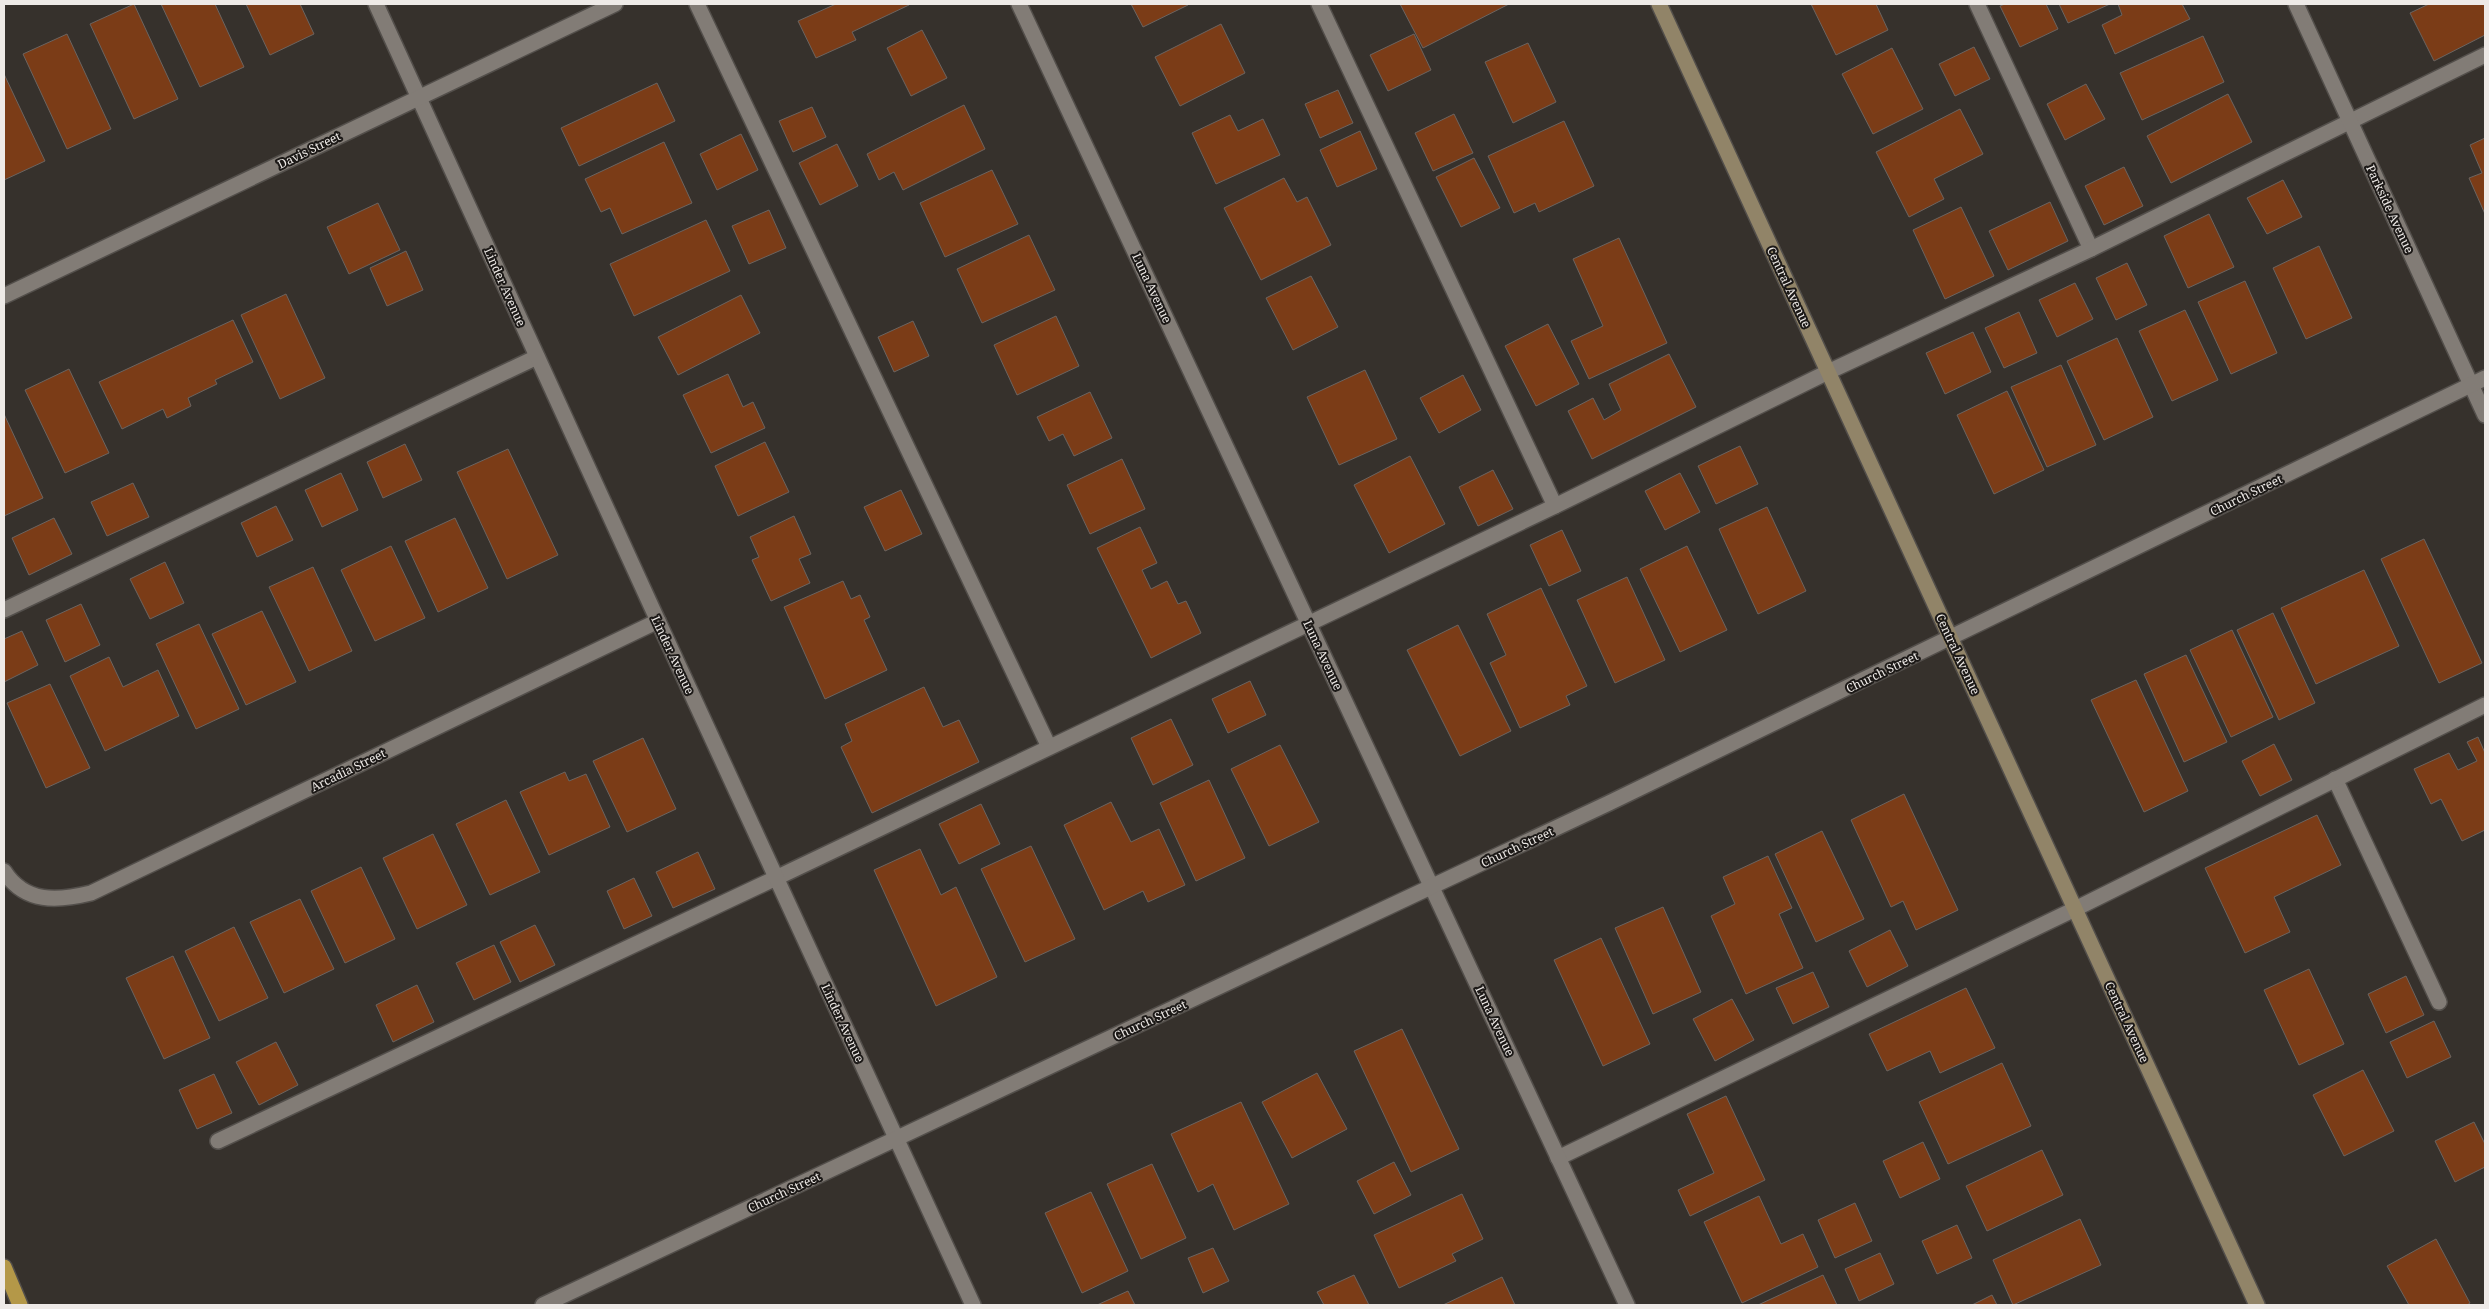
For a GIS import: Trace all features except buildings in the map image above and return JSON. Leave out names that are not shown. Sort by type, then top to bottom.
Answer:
[{"type":"highway","points":[[4,1267],[20,1305]]},
{"type":"main road","name":"Central Avenue","points":[[1659,4],[2257,1305]]},
{"type":"street","name":"Linder Avenue","points":[[376,4],[973,1305]]},
{"type":"street","name":"Davis Street","points":[[4,296],[615,4]]},
{"type":"street","points":[[697,4],[1048,747]]},
{"type":"street","name":"Luna Avenue","points":[[1020,4],[1627,1305]]},
{"type":"street","points":[[1319,4],[1555,506]]},
{"type":"street","points":[[1977,4],[2091,249]]},
{"type":"street","name":"Parkside Avenue","points":[[2296,4],[2350,122],[2478,382],[2485,414]]},
{"type":"street","points":[[218,1141],[1309,624],[1828,372],[2091,249],[2485,56]]},
{"type":"street","points":[[4,610],[537,357]]},
{"type":"street","name":"Church Street","points":[[543,1305],[1432,887],[1951,639],[2478,382]]},
{"type":"street","name":"Arcadia Street","points":[[4,871],[10,882],[33,896],[64,900],[91,893],[658,621]]},
{"type":"street","points":[[1558,1158],[2075,909],[2485,705]]},
{"type":"street","points":[[2335,779],[2439,1002]]}]
